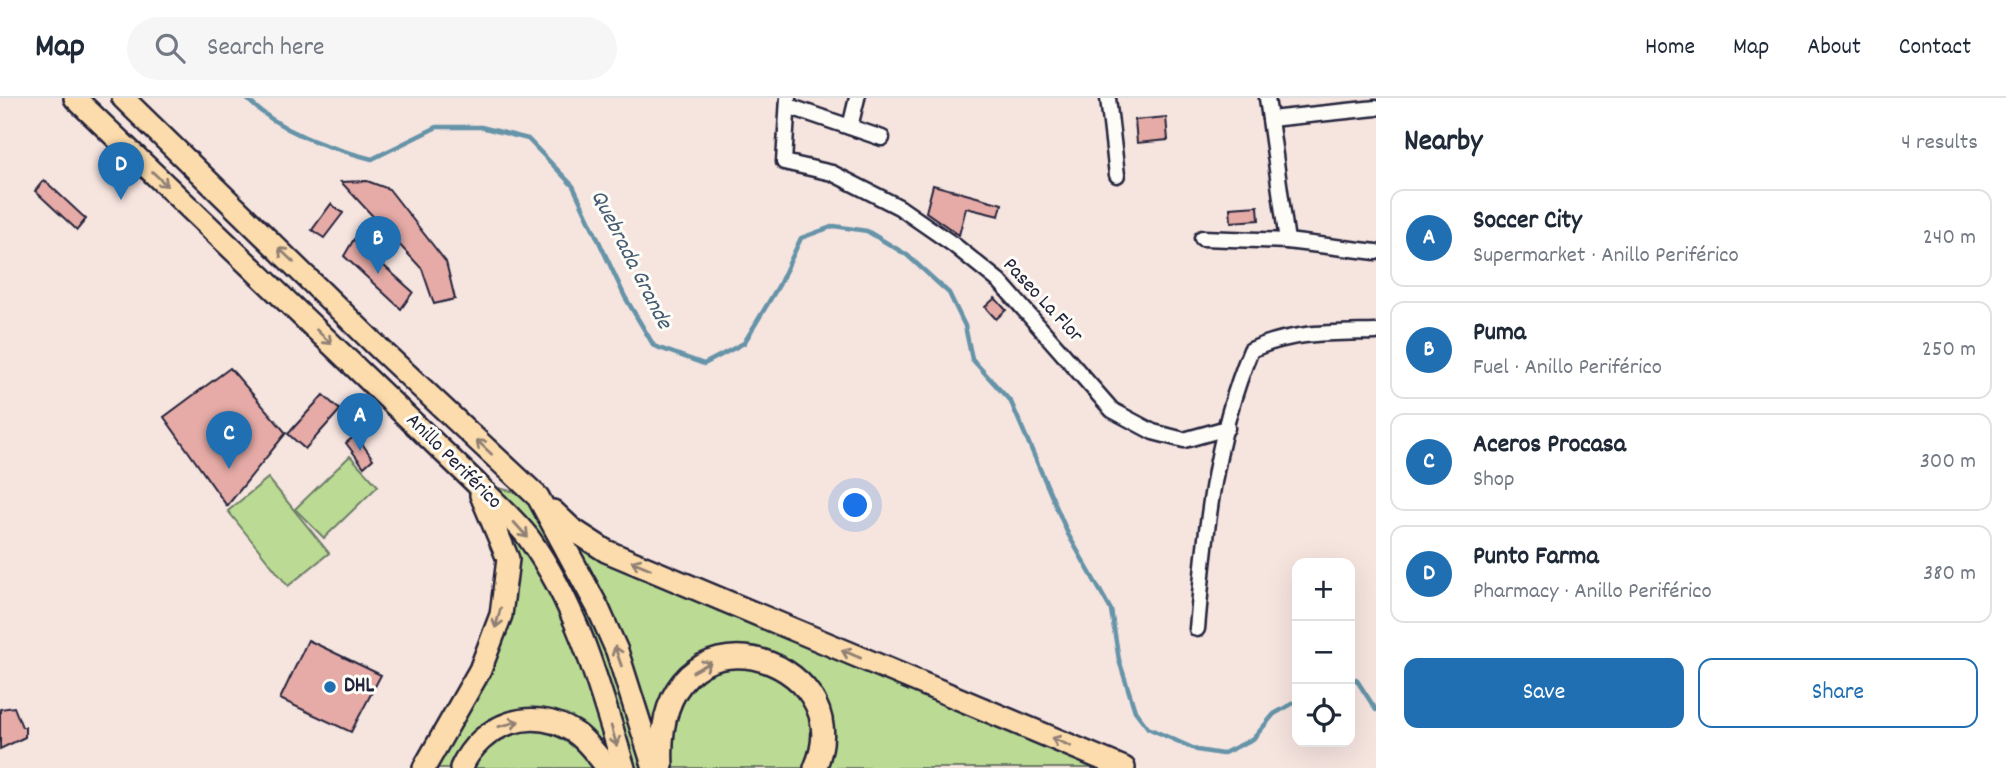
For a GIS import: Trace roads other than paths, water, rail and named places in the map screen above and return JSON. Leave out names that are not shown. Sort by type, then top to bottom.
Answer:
[{"type":"highway","name":"Anillo Periférico","points":[[75,98],[477,483],[527,536],[562,594],[595,670],[624,768]]},
{"type":"highway","name":"Anillo Periférico","points":[[122,98],[304,272],[380,349],[538,497],[598,608],[617,651],[654,768]]},
{"type":"highway","points":[[424,768],[480,670],[500,615],[508,559],[477,483]]},
{"type":"highway","points":[[538,497],[572,529],[606,551],[1124,768]]},
{"type":"highway","points":[[662,768],[660,735],[666,709],[679,683],[702,664],[727,657],[749,656],[782,668],[807,690],[819,714],[822,734],[815,768]]},
{"type":"highway","points":[[461,768],[468,752],[486,733],[506,723],[535,719],[575,733],[608,768]]},
{"type":"street","points":[[850,127],[857,98]]},
{"type":"street","points":[[1108,98],[1117,175]]},
{"type":"street","points":[[1267,98],[1287,241]]},
{"type":"street","points":[[788,102],[882,138]]},
{"type":"street","name":"Paseo La Flor","points":[[788,102],[784,162],[832,173],[899,206],[954,245],[1000,282],[1112,410],[1153,432],[1184,440],[1227,428]]},
{"type":"street","points":[[1270,119],[1376,108]]},
{"type":"street","points":[[1202,238],[1287,241],[1376,251]]},
{"type":"street","points":[[1197,629],[1206,524],[1238,382],[1251,350],[1274,339],[1312,333],[1376,332]]},
{"type":"waterway","name":"Quebrada Grande","points":[[246,98],[289,130],[321,144],[372,159],[437,127],[481,127],[528,139],[573,186],[625,297],[654,346],[704,364],[744,343],[779,285],[801,238],[834,226],[867,231],[907,255],[949,293],[965,326],[972,359],[1011,402],[1068,534],[1111,610],[1119,660],[1135,711],[1148,728],[1197,750],[1222,754],[1253,739],[1274,714],[1292,704]]},
{"type":"waterway","name":"Quebrada Grande","points":[[1355,679],[1376,710]]},
{"type":"place","name":"Punto Farma","points":[[121,200]]},
{"type":"place","name":"Puma","points":[[378,274]]},
{"type":"place","name":"Soccer City","points":[[360,451]]},
{"type":"place","name":"Aceros Procasa","points":[[229,469]]},
{"type":"place","name":"DHL","points":[[330,687]]}]
